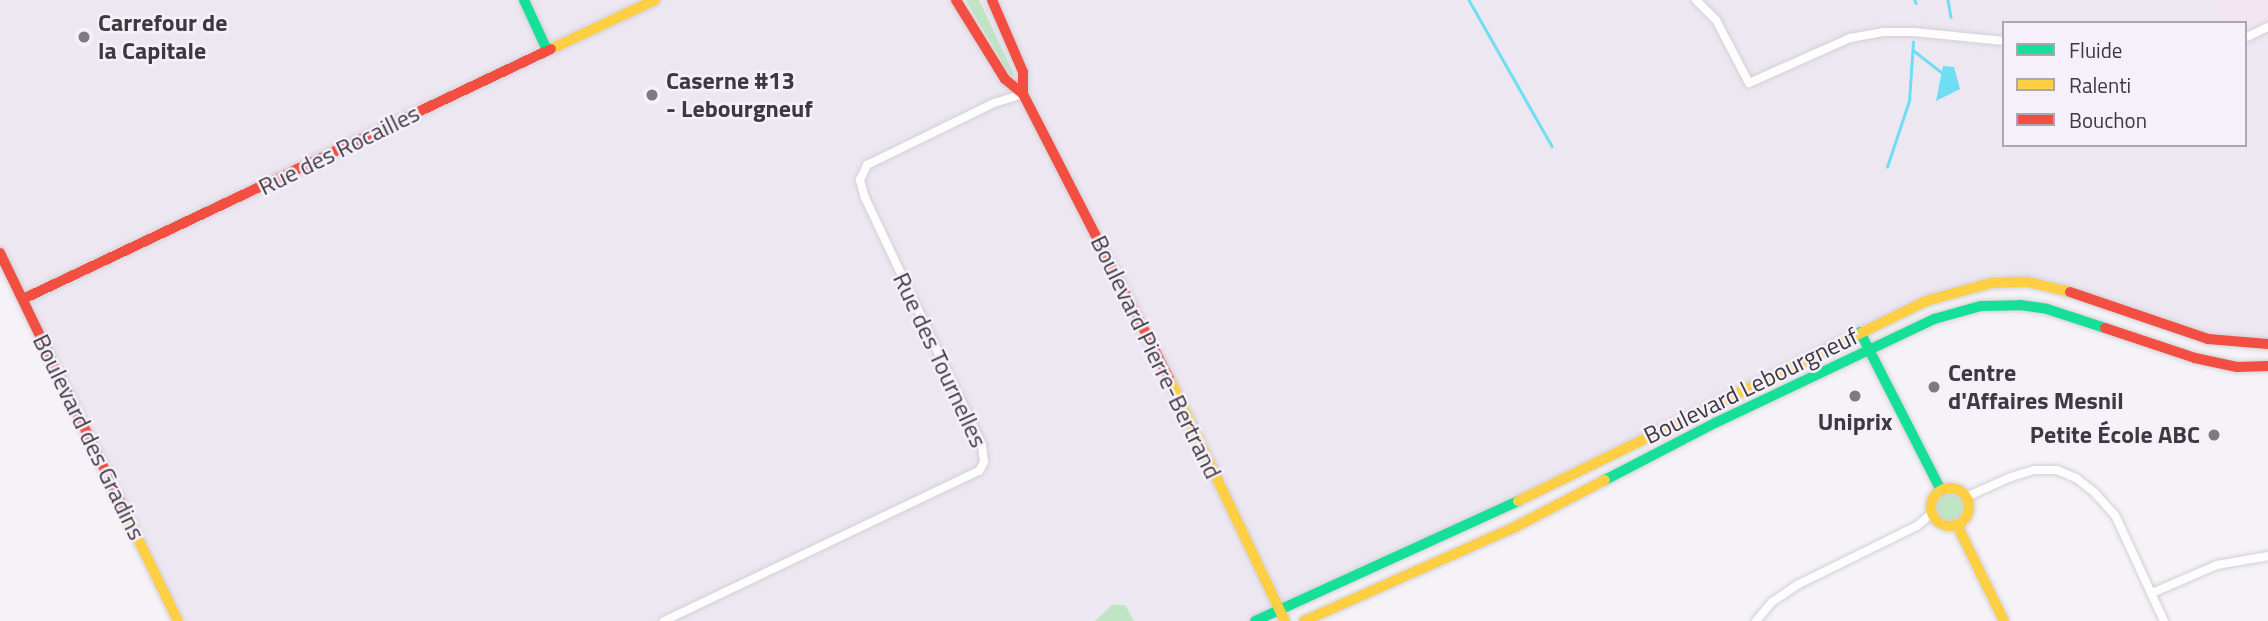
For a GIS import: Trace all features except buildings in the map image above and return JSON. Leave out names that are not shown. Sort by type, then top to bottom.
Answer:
[{"type":"main road","points":[[524,0],[547,50]]},
{"type":"main road","name":"Rue des Rocailles","points":[[23,299],[654,0]]},
{"type":"main road","name":"Boulevard Pierre-Bertrand","points":[[956,0],[1005,79],[1023,94],[1181,401],[1285,621]]},
{"type":"main road","name":"Boulevard Pierre-Bertrand","points":[[992,0],[1023,72],[1023,94]]},
{"type":"main road","name":"Boulevard des Gradins","points":[[0,253],[178,621]]},
{"type":"main road","name":"Boulevard Lebourgneuf","points":[[1255,621],[1579,473],[1860,332],[1961,289],[1991,283],[2028,282],[2068,291],[2208,338],[2253,345],[2268,344]]},
{"type":"main road","name":"Boulevard Lebourgneuf","points":[[1304,621],[1576,498],[1715,423],[1934,319],[1981,306],[2020,305],[2070,314],[2195,358],[2237,366],[2268,366]]},
{"type":"main road","points":[[1860,332],[1941,490]]},
{"type":"main road","points":[[1955,489],[1966,497],[1969,511],[1957,525],[1941,525],[1931,514],[1932,499],[1941,490],[1955,489]]},
{"type":"main road","points":[[1957,525],[2004,621]]},
{"type":"street","points":[[1696,0],[1716,20],[1749,83],[1850,38],[1884,32],[1914,32],[2002,41]]},
{"type":"street","points":[[2247,37],[2268,27]]},
{"type":"street","name":"Rue des Tournelles","points":[[664,621],[979,471],[984,462],[982,445],[864,198],[860,180],[867,164],[999,101],[1023,94]]},
{"type":"street","points":[[1966,497],[2034,470],[2057,470],[2076,478],[2094,492],[2115,515],[2164,621]]},
{"type":"street","points":[[1756,621],[1772,602],[1799,584],[1917,526],[1931,514]]},
{"type":"street","points":[[2152,593],[2217,565],[2268,556]]},
{"type":"shaded area","points":[[0,0],[2216,0],[2228,21],[2002,21],[2002,147],[2247,147],[2247,37],[2268,28],[2268,344],[2208,338],[2069,291],[1991,283],[1926,301],[1505,507],[1255,621],[178,621],[0,253]]},
{"type":"shaded area","points":[[2215,0],[2268,0],[2268,28],[2247,39],[2247,21],[2228,21]]},
{"type":"green space","points":[[966,0],[979,0],[1015,76],[1010,76]]},
{"type":"green space","points":[[1949,489],[1963,494],[1968,508],[1963,522],[1949,527],[1935,522],[1930,508],[1935,494]]},
{"type":"green space","points":[[1112,605],[1125,605],[1134,621],[1095,621]]},
{"type":"water","points":[[1943,66],[1954,67],[1960,89],[1936,101]]},
{"type":"waterway","points":[[1469,0],[1552,146]]},
{"type":"waterway","points":[[1948,0],[1951,17]]},
{"type":"waterway","points":[[1887,167],[1909,101],[1913,42]]},
{"type":"waterway","points":[[1913,50],[1941,72]]},
{"type":"traffic: fast","points":[[524,0],[547,50]]},
{"type":"traffic: fast","points":[[1605,480],[1715,423],[1934,319],[1981,306],[2020,305],[2047,309],[2105,328]]},
{"type":"traffic: fast","points":[[1860,332],[1941,490]]},
{"type":"traffic: fast","points":[[1255,621],[1518,501]]},
{"type":"traffic: slow","points":[[551,49],[655,0]]},
{"type":"traffic: slow","points":[[1518,501],[1926,301],[1991,283],[2028,282],[2070,292]]},
{"type":"traffic: slow","points":[[1169,378],[1285,621]]},
{"type":"traffic: slow","points":[[1304,621],[1517,526],[1605,480]]},
{"type":"traffic: slow","points":[[1950,488],[1964,493],[1969,507],[1964,521],[1950,526],[1936,521],[1931,507],[1936,493],[1950,488]]},
{"type":"traffic: slow","points":[[124,510],[178,621]]},
{"type":"traffic: slow","points":[[1957,525],[2004,621]]},
{"type":"traffic: jam","points":[[956,0],[1005,79],[1023,94],[1169,378]]},
{"type":"traffic: jam","points":[[992,0],[1023,72],[1023,94]]},
{"type":"traffic: jam","points":[[23,299],[551,49]]},
{"type":"traffic: jam","points":[[0,253],[124,510]]},
{"type":"traffic: jam","points":[[2070,292],[2208,339],[2268,344]]},
{"type":"traffic: jam","points":[[2105,328],[2195,358],[2237,367],[2268,366]]},
{"type":"place","name":"Carrefour de la Capitale","points":[[84,37]]},
{"type":"place","name":"Caserne #13 - Lebourgneuf","points":[[652,95]]},
{"type":"place","name":"Centre d'Affaires Mesnil","points":[[1934,387]]},
{"type":"place","name":"Uniprix","points":[[1855,396]]},
{"type":"place","name":"Petite École ABC","points":[[2214,435]]}]
